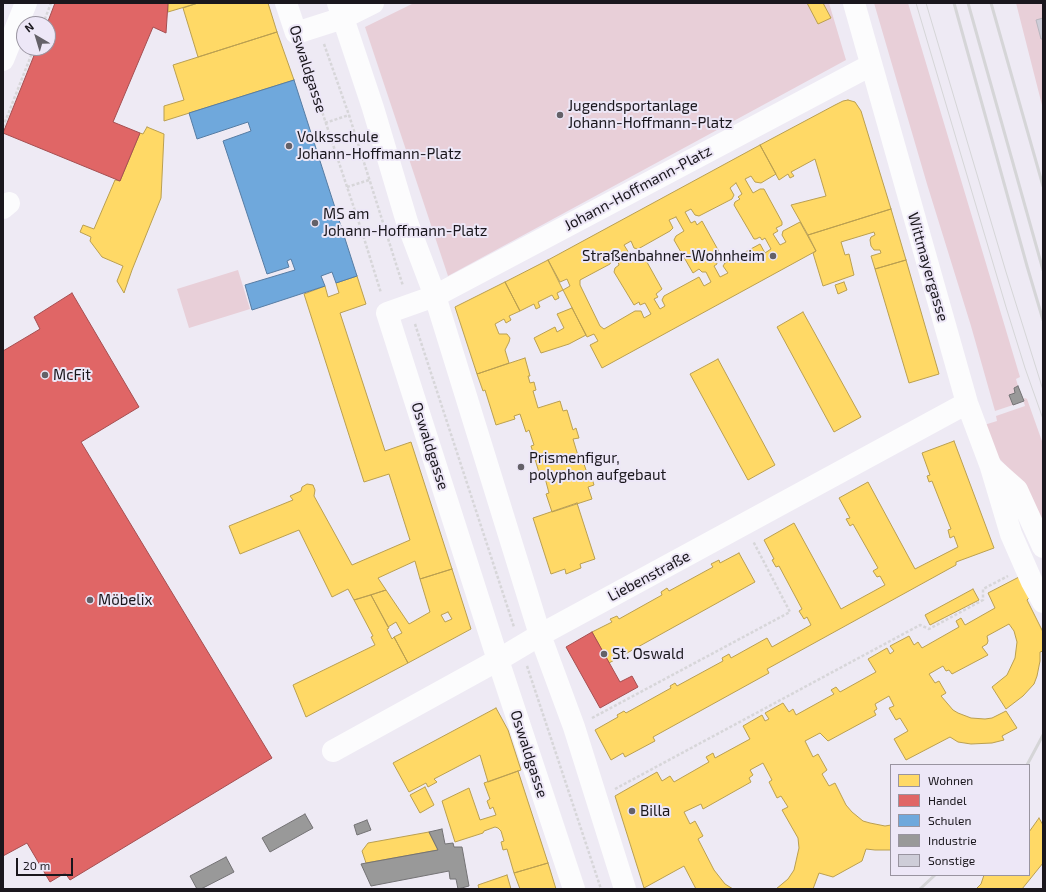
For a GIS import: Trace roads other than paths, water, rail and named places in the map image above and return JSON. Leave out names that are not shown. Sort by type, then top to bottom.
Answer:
[{"type":"street","points":[[3,60],[26,3]]},
{"type":"street","name":"Oswaldgasse","points":[[286,3],[296,33],[340,10]]},
{"type":"street","points":[[373,3],[340,10],[373,108],[407,222],[435,296],[540,635],[574,727],[625,889]]},
{"type":"street","points":[[854,3],[871,64]]},
{"type":"street","name":"Johann-Hoffmann-Platz","points":[[387,313],[435,296],[871,64]]},
{"type":"street","name":"Wittmayergasse","points":[[871,64],[967,403],[991,467],[1011,534],[1025,568],[1043,602]]},
{"type":"street","name":"Oswaldgasse","points":[[387,313],[498,660],[574,889]]},
{"type":"street","name":"Liebenstraße","points":[[333,750],[498,660],[540,635],[967,403]]},
{"type":"street","name":"Wittmayergasse","points":[[991,467],[1017,490],[1043,547]]},
{"type":"tram line","points":[[916,3],[1006,307],[1043,419]]},
{"type":"tram line","points":[[926,3],[1006,272],[1043,390]]},
{"type":"railway","points":[[954,3],[1043,320]]},
{"type":"railway","points":[[968,3],[1043,270]]},
{"type":"railway","points":[[991,3],[1043,186]]},
{"type":"railway","points":[[1028,764],[1043,735]]},
{"type":"railway","points":[[920,889],[934,876]]},
{"type":"place","name":"Jugendsportanlage Johann-Hoffmann-Platz","points":[[560,115]]},
{"type":"place","name":"Volksschule Johann-Hoffmann-Platz","points":[[289,146]]},
{"type":"place","name":"MS am Johann-Hoffmann-Platz","points":[[315,223]]},
{"type":"place","name":"Straßenbahner-Wohnheim","points":[[773,256]]},
{"type":"place","name":"McFit","points":[[45,375]]},
{"type":"place","name":"Prismenfigur, polyphon aufgebaut","points":[[521,467]]},
{"type":"place","name":"Möbelix","points":[[90,600]]},
{"type":"place","name":"St. Oswald","points":[[604,654]]},
{"type":"place","name":"Billa","points":[[632,811]]}]
